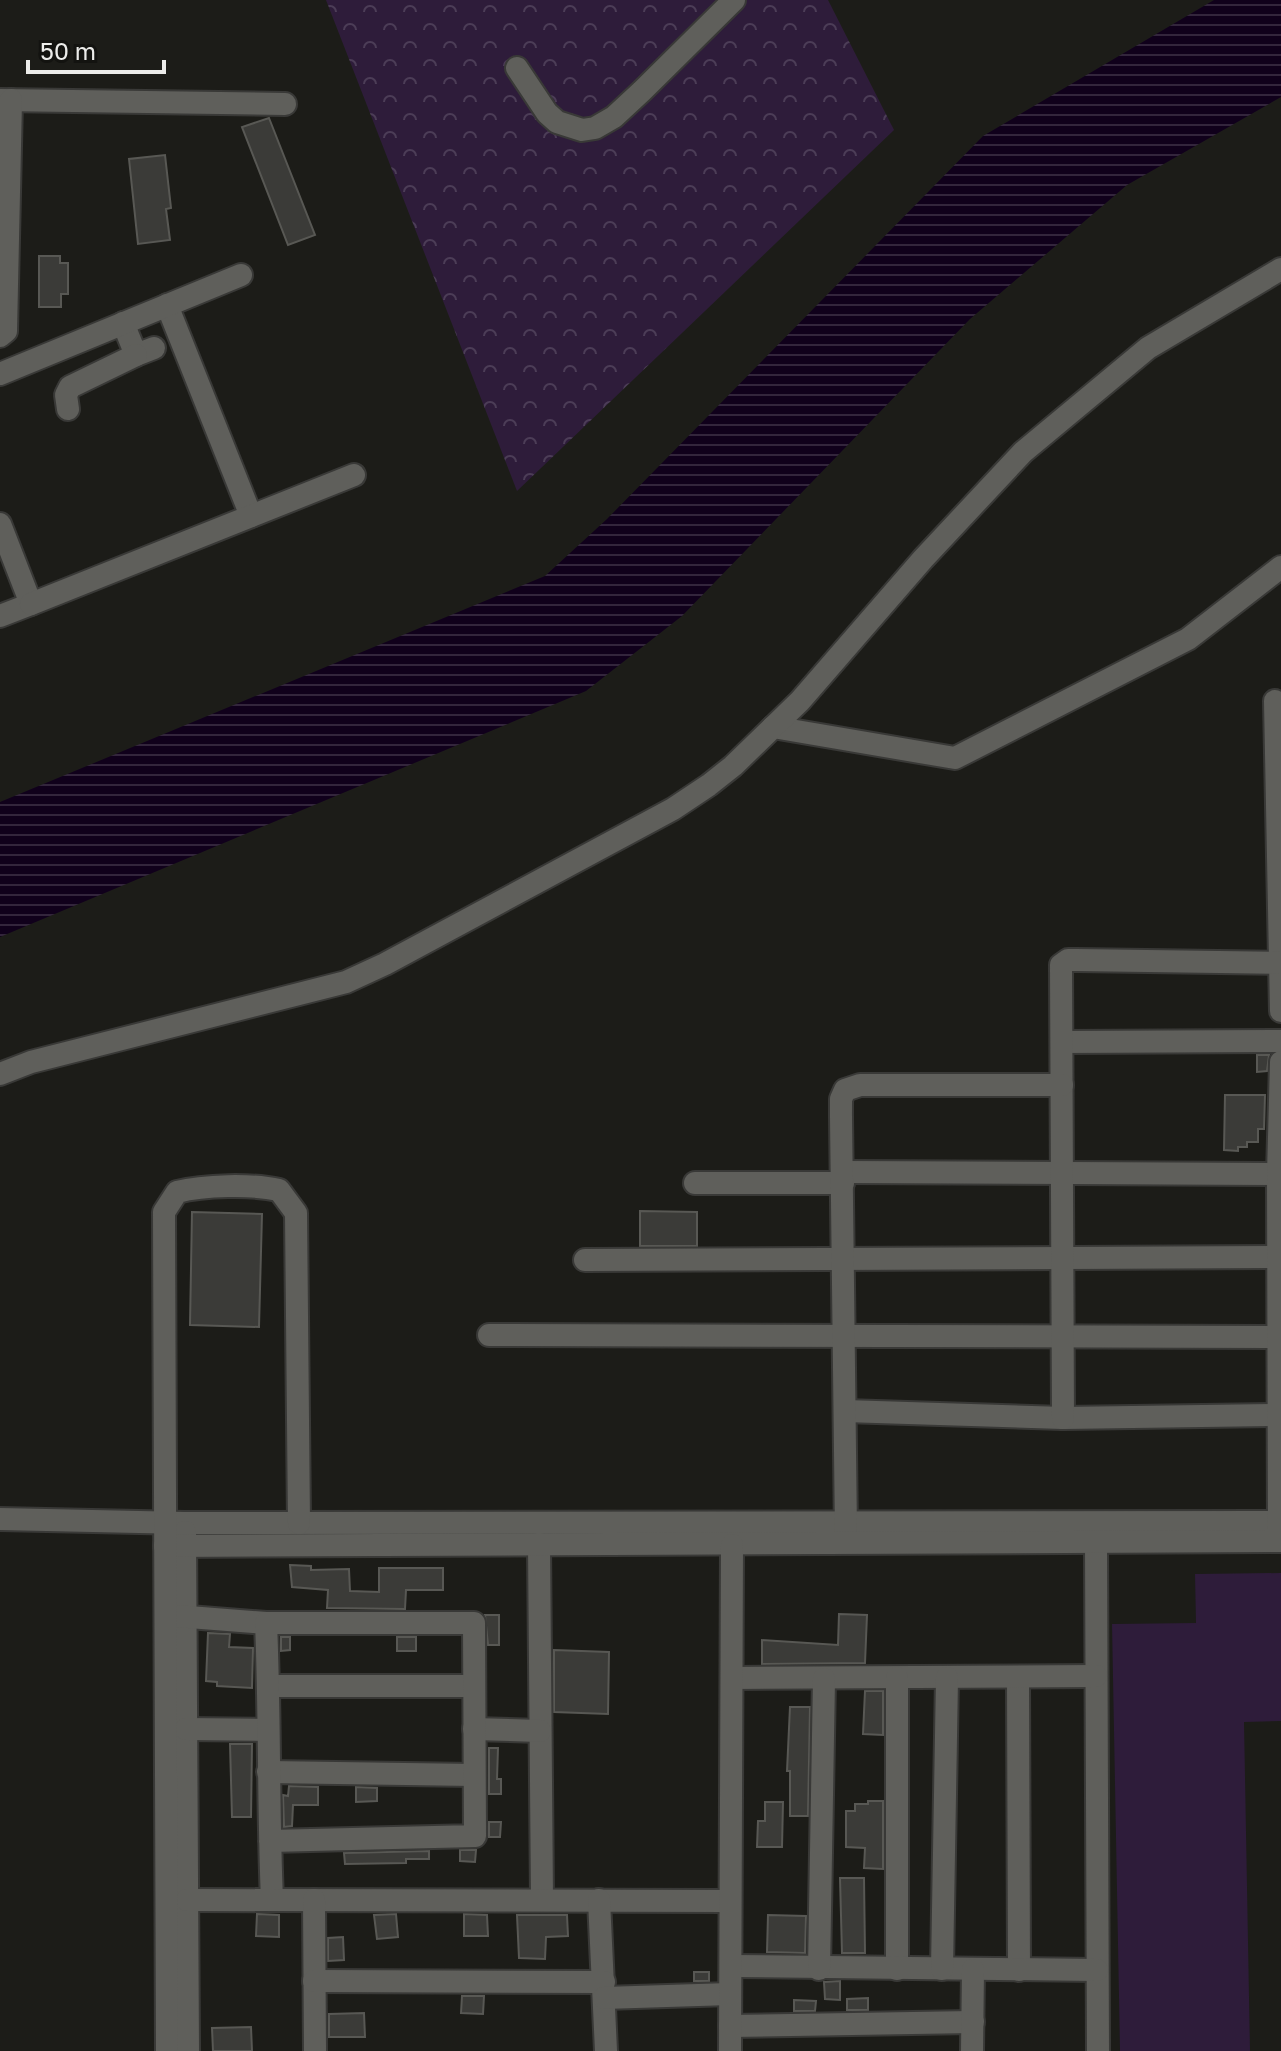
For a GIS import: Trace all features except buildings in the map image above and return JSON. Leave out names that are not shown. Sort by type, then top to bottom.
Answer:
[{"type":"street","points":[[517,68],[547,113],[557,122],[582,130],[595,128],[614,117],[734,0]]},
{"type":"street","points":[[241,275],[8,371],[6,100],[285,104]]},
{"type":"street","points":[[0,1074],[31,1062],[346,982],[673,809],[733,766],[800,701],[923,559],[1023,452],[1148,348],[1281,269]]},
{"type":"street","points":[[167,305],[251,516]]},
{"type":"street","points":[[68,409],[66,395],[70,387],[145,352],[123,323]]},
{"type":"street","points":[[8,336],[40,356]]},
{"type":"street","points":[[0,616],[354,475]]},
{"type":"street","points":[[0,524],[31,604]]},
{"type":"street","points":[[773,727],[955,758],[1188,639],[1281,567]]},
{"type":"street","points":[[1275,701],[1278,727],[1281,1011]]},
{"type":"street","points":[[1063,1418],[1061,965],[1068,960],[1280,963]]},
{"type":"street","points":[[1062,1042],[1281,1041]]},
{"type":"street","points":[[1280,1532],[1278,1174],[1281,1062]]},
{"type":"street","points":[[846,1533],[841,1099],[845,1090],[850,1087],[1062,1085]]},
{"type":"street","points":[[695,1183],[1062,1173],[1278,1174]]},
{"type":"street","points":[[188,2051],[186,1729],[177,1616],[164,1212],[177,1192],[265,1187],[279,1190],[296,1213],[299,1523]]},
{"type":"street","points":[[585,1260],[1279,1257]]},
{"type":"street","points":[[489,1335],[1278,1337]]},
{"type":"street","points":[[845,1411],[1063,1418],[1279,1415]]},
{"type":"street","points":[[0,1519],[846,1533],[1280,1532]]},
{"type":"street","points":[[175,1546],[732,1545],[846,1533],[1096,1543],[1280,1532]]},
{"type":"street","points":[[1096,1543],[1098,2051]]},
{"type":"street","points":[[539,1544],[542,1900]]},
{"type":"street","points":[[730,2051],[732,1545]]},
{"type":"street","points":[[177,1616],[266,1623],[474,1623],[475,1836],[270,1841]]},
{"type":"street","points":[[167,2051],[177,1616]]},
{"type":"street","points":[[266,1623],[272,1900]]},
{"type":"street","points":[[732,1678],[1096,1676]]},
{"type":"street","points":[[1018,1677],[1019,1970]]},
{"type":"street","points":[[897,1678],[897,1969]]},
{"type":"street","points":[[942,1969],[947,1678]]},
{"type":"street","points":[[819,1969],[824,1679]]},
{"type":"street","points":[[269,1686],[473,1686]]},
{"type":"street","points":[[186,1729],[268,1730]]},
{"type":"street","points":[[474,1729],[540,1731]]},
{"type":"street","points":[[268,1772],[474,1775]]},
{"type":"street","points":[[187,1900],[730,1901]]},
{"type":"street","points":[[314,1900],[315,2051]]},
{"type":"street","points":[[599,1900],[606,2051]]},
{"type":"street","points":[[731,1966],[1097,1970]]},
{"type":"street","points":[[972,2051],[973,1970]]},
{"type":"street","points":[[314,1981],[730,1994]]},
{"type":"street","points":[[730,2026],[973,2022]]},
{"type":"green space","points":[[326,0],[828,0],[894,130],[517,491]]},
{"type":"green space","points":[[1281,1573],[1281,1721],[1244,1722],[1250,2051],[1120,2051],[1112,1624],[1196,1623],[1195,1574]]},
{"type":"shaded area","points":[[1214,0],[1281,0],[1281,97],[1127,185],[970,319],[682,616],[586,691],[0,937],[0,802],[545,576],[607,519],[983,136]]}]
